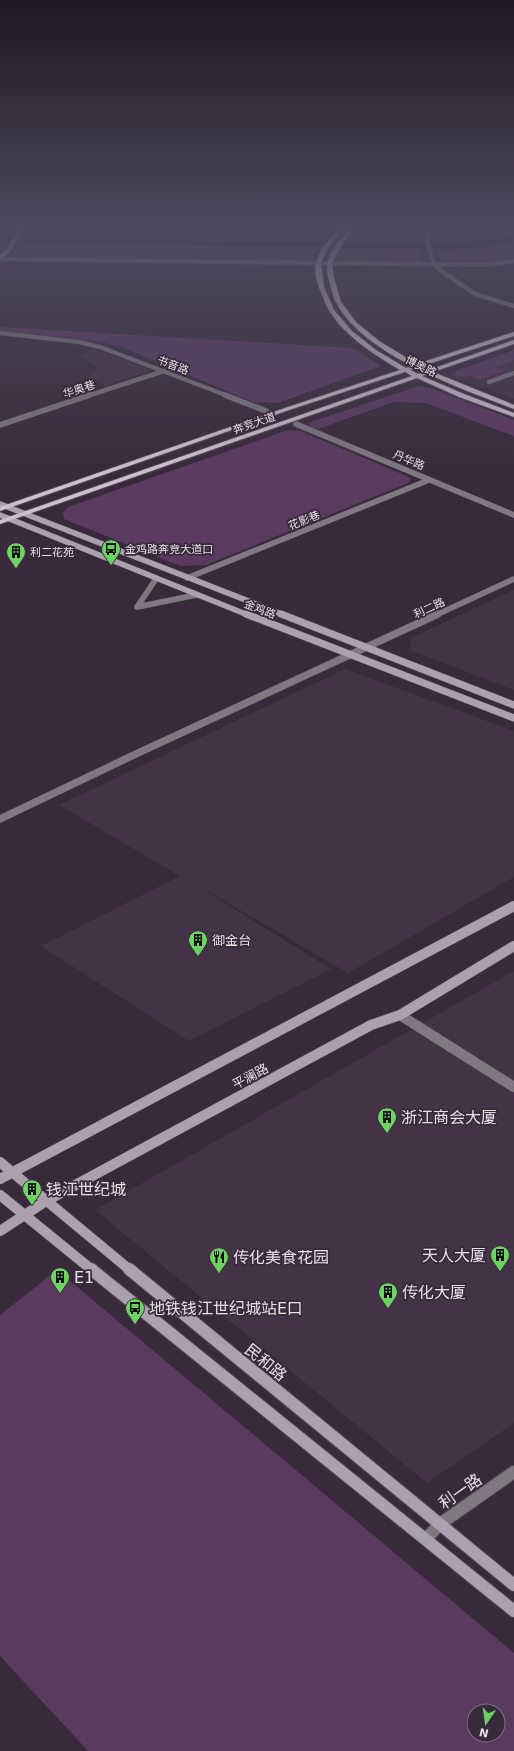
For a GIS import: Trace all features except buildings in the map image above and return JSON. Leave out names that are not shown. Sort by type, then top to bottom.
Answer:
[{"type":"main road","name":"博奥路","points":[[330,310],[363,342],[404,370],[442,388],[514,415]]},
{"type":"main road","name":"博奥路","points":[[343,310],[355,325],[371,338],[416,366],[514,407]]},
{"type":"main road","name":"奔竞大道","points":[[2,507],[514,334]]},
{"type":"main road","name":"奔竞大道","points":[[0,522],[22,513],[418,377],[428,372],[514,342]]},
{"type":"main road","name":"金鸡路","points":[[2,507],[22,513],[514,705]]},
{"type":"main road","name":"金鸡路","points":[[0,515],[196,595],[514,718]]},
{"type":"main road","name":"平澜路","points":[[0,1179],[12,1171],[514,906]]},
{"type":"main road","name":"平澜路","points":[[0,1231],[46,1201],[371,1025],[400,1015],[514,946]]},
{"type":"main road","name":"民和路","points":[[0,1162],[514,1584]]},
{"type":"main road","points":[[0,1195],[514,1611]]},
{"type":"street","name":"书音路","points":[[0,333],[78,342],[100,347],[266,411]]},
{"type":"street","name":"华奥巷","points":[[0,425],[164,371]]},
{"type":"street","points":[[489,382],[514,373]]},
{"type":"street","name":"丹华路","points":[[296,424],[514,515]]},
{"type":"street","name":"花影巷","points":[[187,578],[429,480]]},
{"type":"street","points":[[156,579],[137,607],[196,595]]},
{"type":"street","name":"利二路","points":[[0,819],[131,756],[514,579]]},
{"type":"street","points":[[400,1015],[514,1087]]},
{"type":"street","name":"利一路","points":[[426,1539],[440,1524],[514,1472]]},
{"type":"shaded area","points":[[0,327],[353,348],[381,366],[278,403],[253,402],[122,347],[96,341],[0,331]]},
{"type":"shaded area","points":[[96,349],[151,371],[105,386],[88,378],[99,367],[76,356]]},
{"type":"shaded area","points":[[514,350],[514,360],[495,367],[505,371],[478,380],[471,376],[461,377],[455,374],[456,371]]},
{"type":"shaded area","points":[[514,351],[514,399],[452,376],[452,372]]},
{"type":"shaded area","points":[[419,386],[433,389],[514,420],[514,436],[426,403],[394,402],[318,429],[311,427],[308,423]]},
{"type":"shaded area","points":[[288,430],[300,431],[411,479],[408,483],[206,565],[180,566],[64,519],[63,513],[68,507]]},
{"type":"shaded area","points":[[514,590],[514,690],[410,650],[411,638]]},
{"type":"shaded area","points":[[345,669],[514,731],[514,877],[348,973],[188,880],[331,969],[189,1041],[41,946],[180,876],[59,805]]},
{"type":"shaded area","points":[[514,971],[514,1423],[427,1483],[95,1210]]},
{"type":"shaded area","points":[[57,1270],[514,1653],[514,1751],[88,1751],[0,1656],[0,1315]]},
{"type":"place","name":"金鸡路奔竞大道口","points":[[111,566]]},
{"type":"place","name":"利二花苑","points":[[16,569]]},
{"type":"place","name":"御金台","points":[[198,957]]},
{"type":"place","name":"浙江商会大厦","points":[[387,1134]]},
{"type":"place","name":"钱江世纪城","points":[[32,1206]]},
{"type":"place","name":"天人大厦","points":[[500,1272]]},
{"type":"place","name":"传化美食花园","points":[[219,1274]]},
{"type":"place","name":"E1","points":[[60,1294]]},
{"type":"place","name":"传化大厦","points":[[388,1309]]},
{"type":"place","name":"地铁钱江世纪城站E口","points":[[135,1325]]}]
